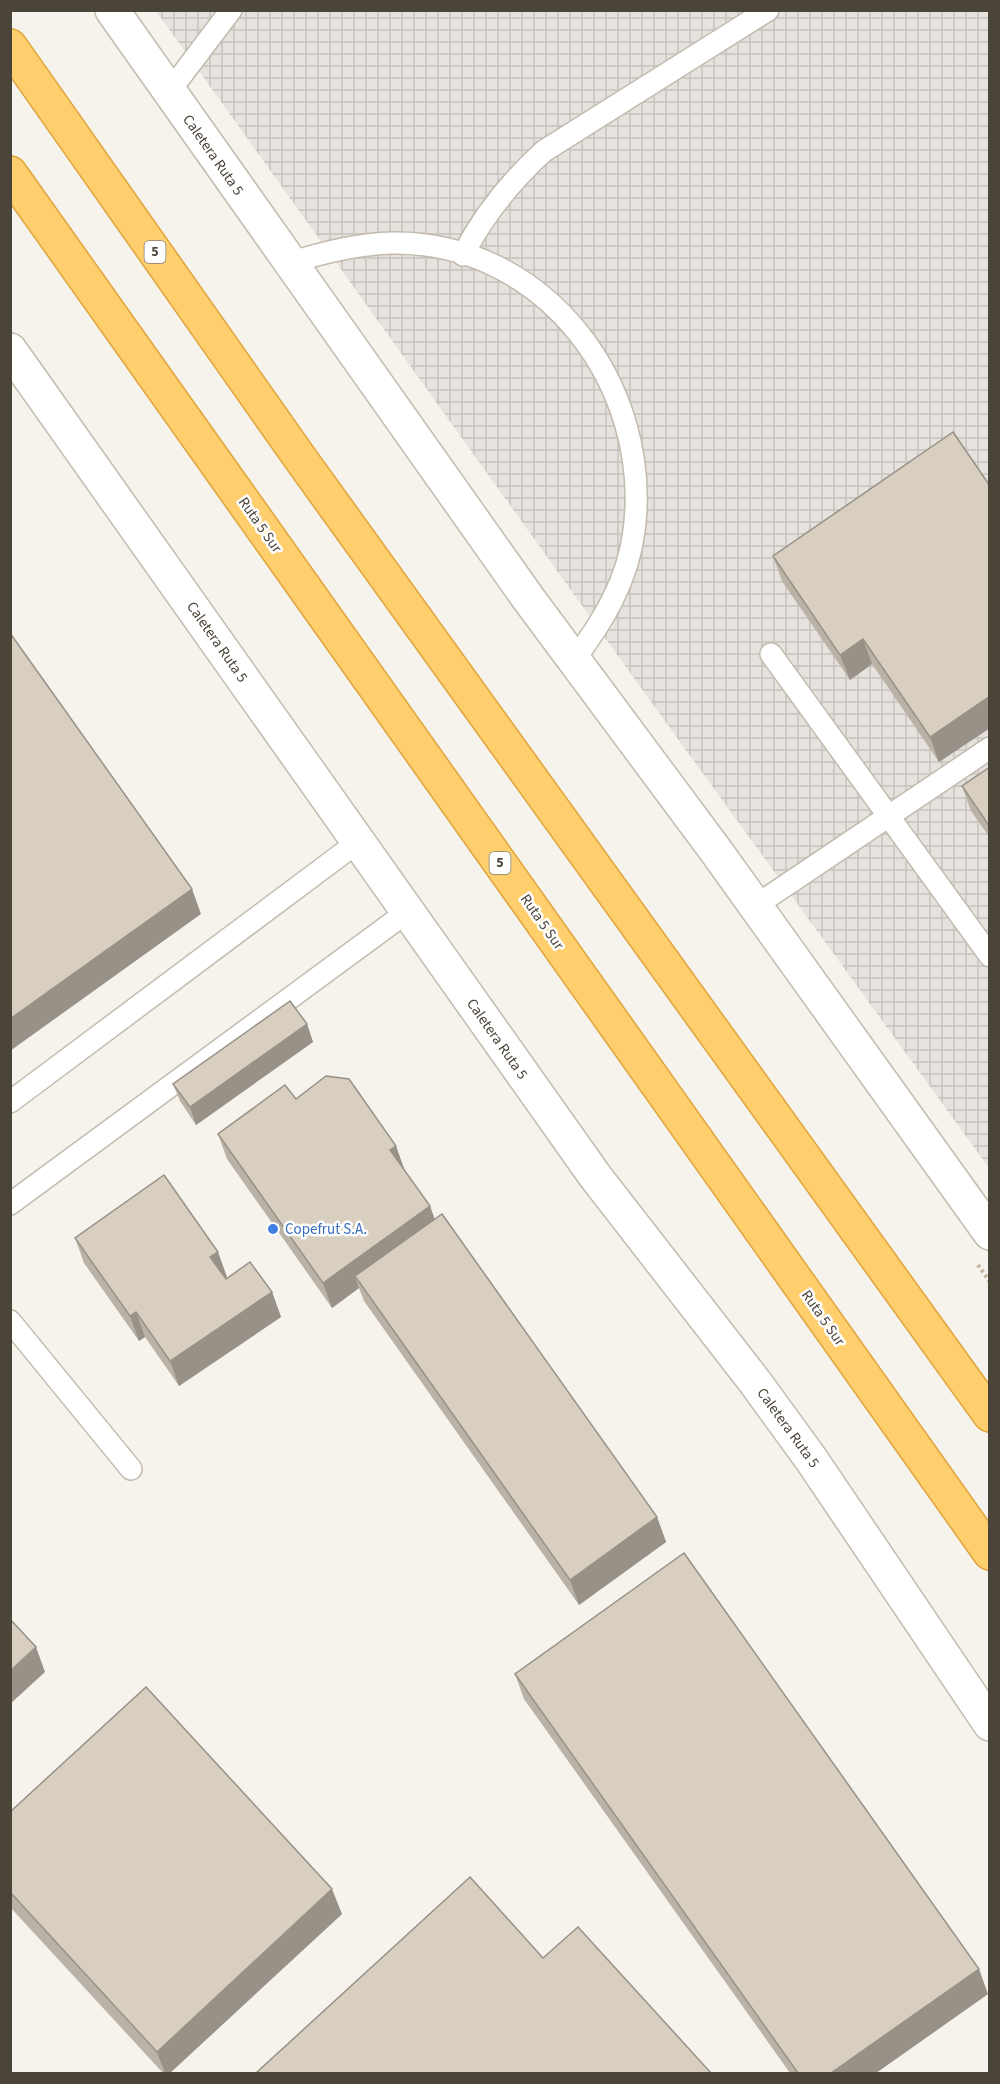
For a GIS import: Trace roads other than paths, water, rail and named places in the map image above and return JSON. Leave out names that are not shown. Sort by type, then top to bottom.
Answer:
[{"type":"highway","name":"5","points":[[10,46],[300,458],[990,1415]]},
{"type":"highway","name":"Ruta 5 Sur","points":[[10,173],[990,1553]]},
{"type":"street","name":"Caletera Ruta 5","points":[[112,10],[573,661],[755,906],[990,1233]]},
{"type":"street","name":"Caletera Ruta 5","points":[[10,350],[595,1176],[755,1382],[811,1459],[990,1724]]},
{"type":"lane","points":[[169,92],[231,10]]},
{"type":"lane","points":[[463,255],[496,199],[517,175],[544,151],[768,10]]},
{"type":"lane","points":[[290,263],[358,245],[394,243],[429,246],[463,255],[496,268],[526,285],[554,307],[579,332],[600,361],[616,393],[628,426],[635,462],[637,497],[634,533],[626,568],[613,601],[595,632],[573,661]]},
{"type":"lane","points":[[771,654],[990,956]]},
{"type":"lane","points":[[755,906],[990,748]]},
{"type":"lane","points":[[10,1102],[358,842]]},
{"type":"lane","points":[[10,1204],[407,912]]},
{"type":"lane","points":[[10,1321],[131,1469]]},
{"type":"place","name":"Copefrut S.A.","points":[[273,1229]]}]
